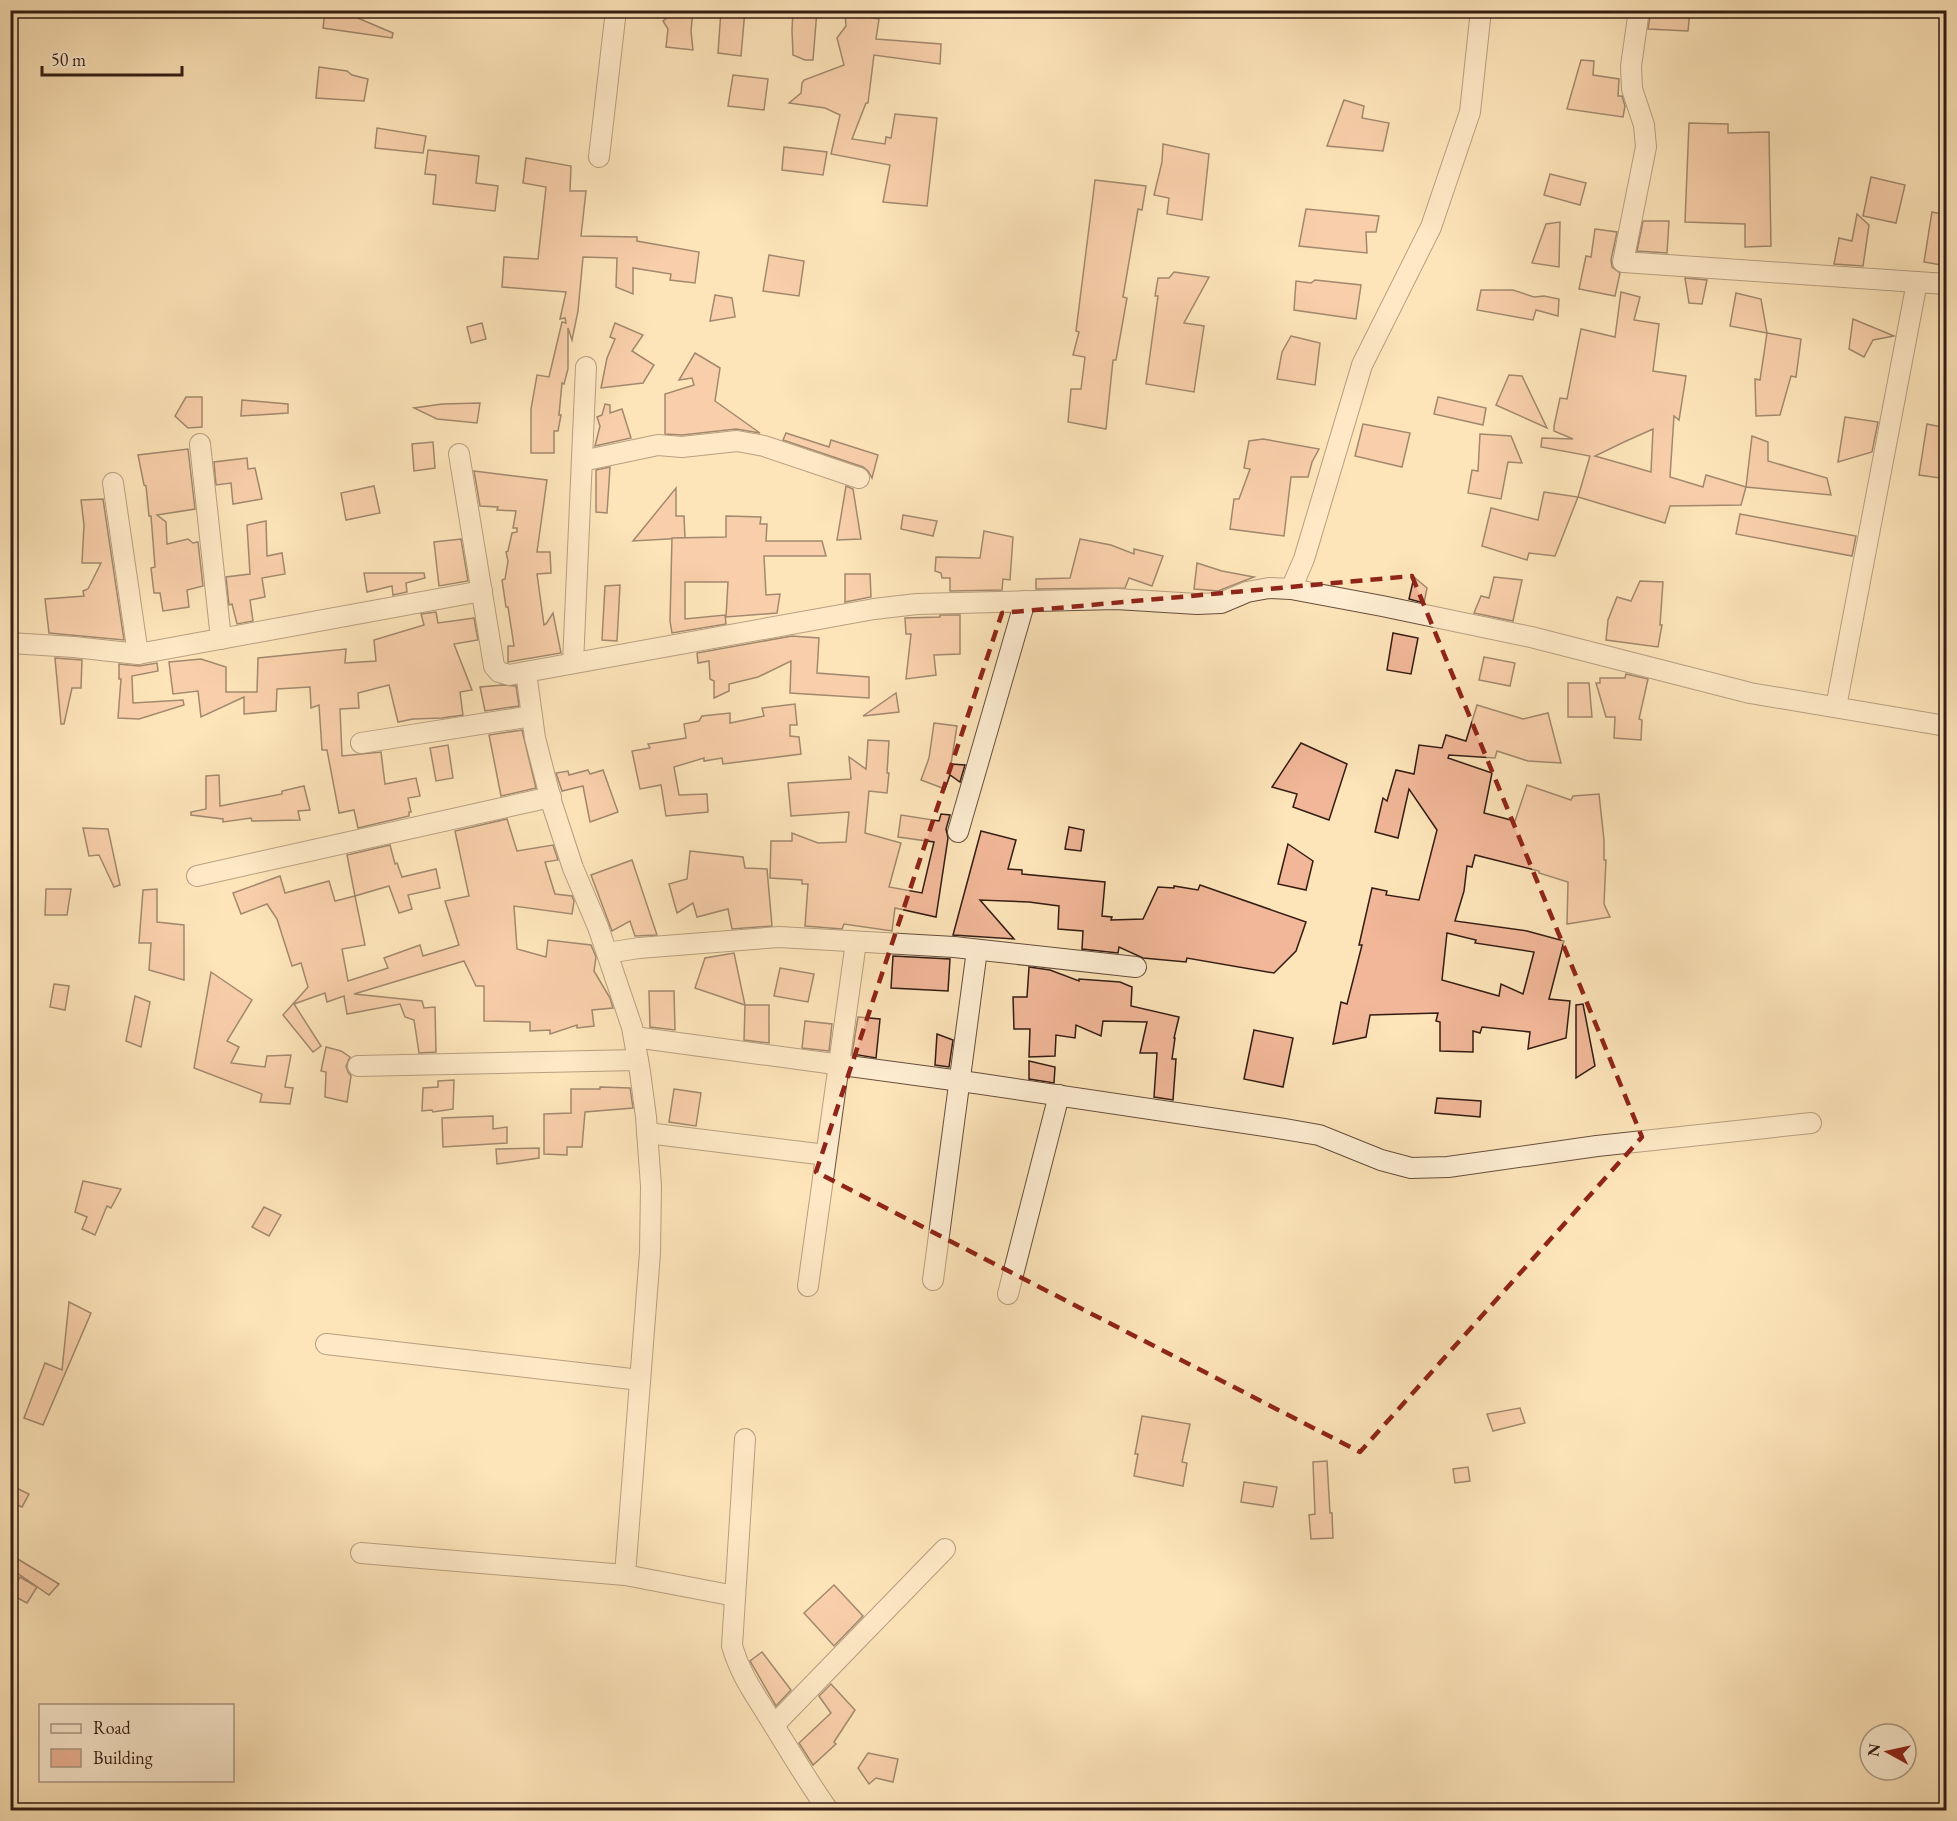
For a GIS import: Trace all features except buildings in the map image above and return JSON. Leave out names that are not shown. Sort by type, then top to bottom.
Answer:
[{"type":"street","points":[[599,157],[616,10]]},
{"type":"street","points":[[1292,589],[1304,559],[1362,365],[1431,227],[1470,112],[1481,10]]},
{"type":"street","points":[[1639,10],[1631,66],[1632,89],[1644,125],[1646,147],[1623,262],[1947,284]]},
{"type":"street","points":[[1836,707],[1917,282]]},
{"type":"street","points":[[573,663],[586,367]]},
{"type":"street","points":[[582,461],[658,445],[682,447],[737,441],[764,446],[860,478]]},
{"type":"street","points":[[200,444],[221,639]]},
{"type":"street","points":[[459,454],[494,666],[499,672],[509,675],[874,609],[917,604],[1116,599],[1197,604],[1221,603],[1247,592],[1269,588],[1292,589],[1522,635],[1750,693],[1947,726]]},
{"type":"street","points":[[113,483],[138,654]]},
{"type":"street","points":[[10,643],[138,654],[482,591]]},
{"type":"street","points":[[958,832],[1025,602]]},
{"type":"street","points":[[526,672],[536,738],[551,797],[573,868],[598,927],[634,1037],[647,1133],[651,1186],[650,1253],[624,1575]]},
{"type":"street","points":[[361,742],[532,716]]},
{"type":"street","points":[[197,876],[551,797]]},
{"type":"street","points":[[607,953],[639,948],[779,937],[976,950],[1136,967]]},
{"type":"street","points":[[808,1286],[856,942]]},
{"type":"street","points":[[933,1280],[976,950]]},
{"type":"street","points":[[634,1037],[1059,1095],[1319,1135],[1381,1160],[1411,1167],[1448,1167],[1597,1146],[1811,1123]]},
{"type":"street","points":[[358,1066],[638,1060]]},
{"type":"street","points":[[1008,1294],[1059,1095]]},
{"type":"street","points":[[647,1133],[826,1155]]},
{"type":"street","points":[[326,1344],[640,1380]]},
{"type":"street","points":[[745,1439],[732,1646],[738,1667],[808,1782],[828,1810]]},
{"type":"street","points":[[774,1725],[945,1549]]},
{"type":"street","points":[[361,1554],[624,1575],[735,1596]]},
{"type":"highlighted area","points":[[1412,576],[1642,1137],[1360,1452],[816,1172],[1002,613]]}]
